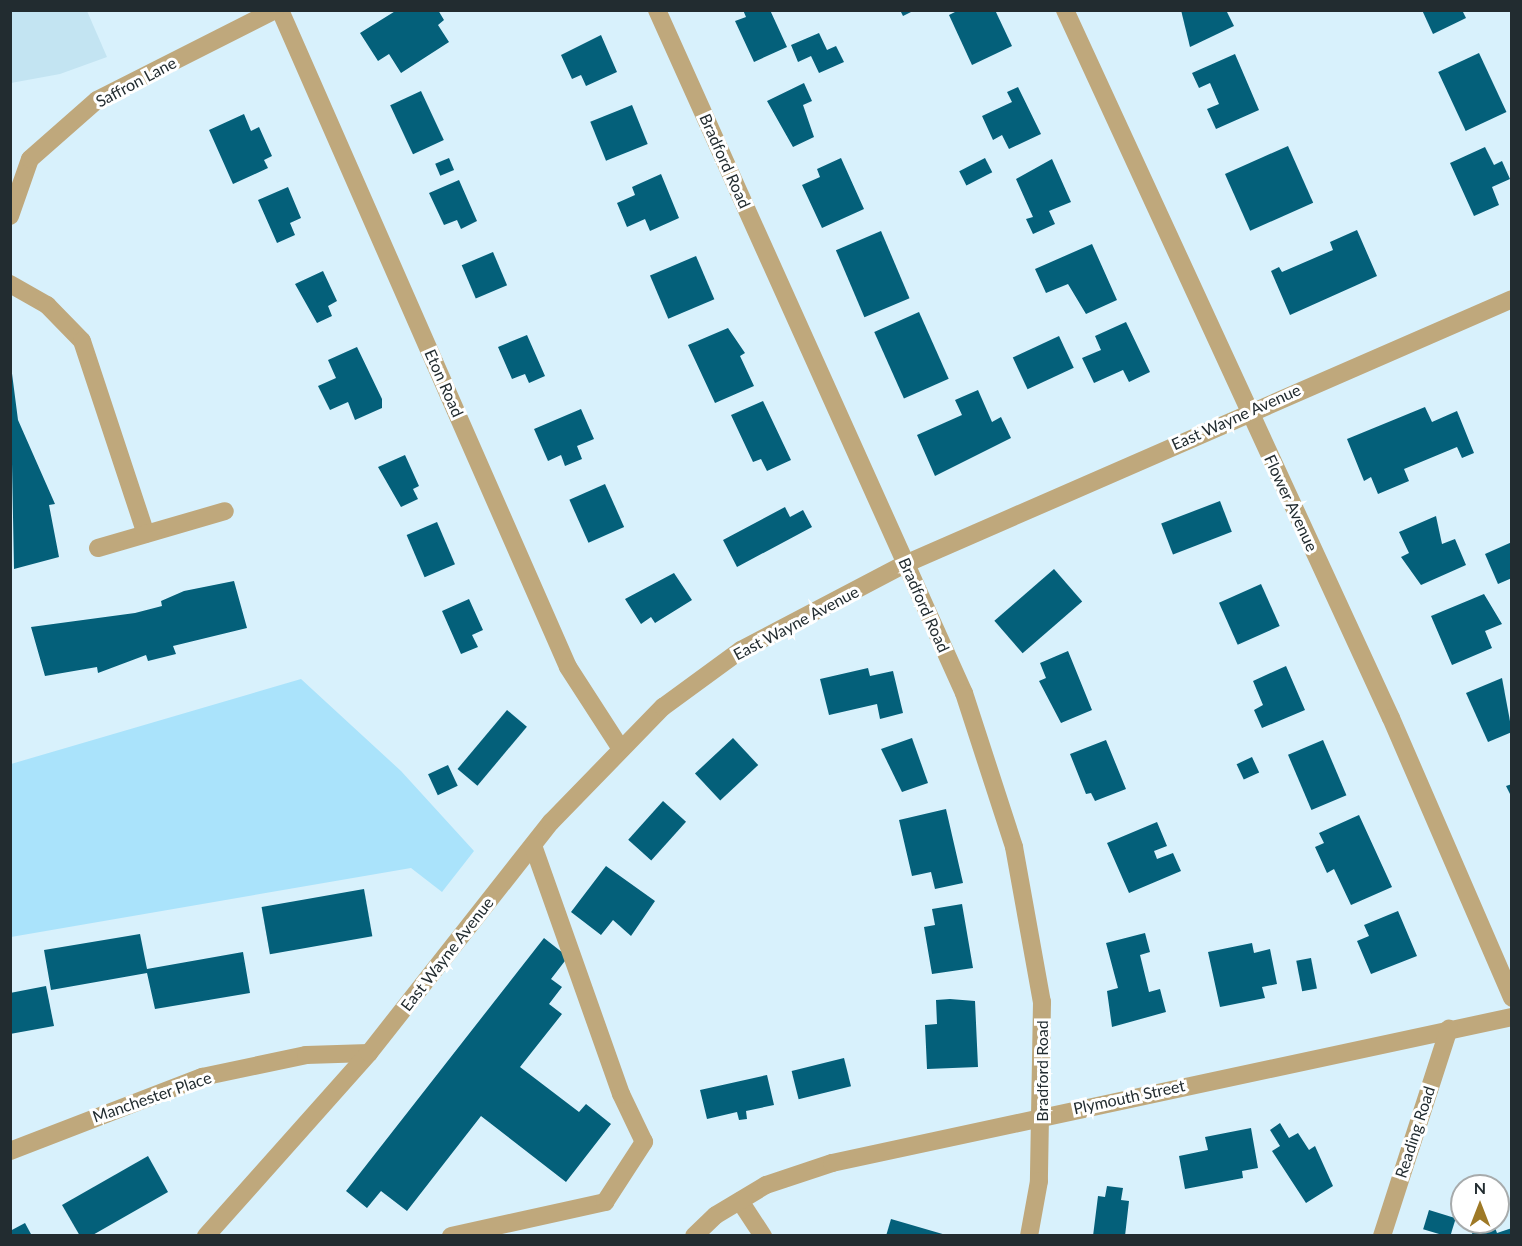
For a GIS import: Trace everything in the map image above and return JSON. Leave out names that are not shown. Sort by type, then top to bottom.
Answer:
[{"type":"street","name":"Saffron Lane","points":[[10,216],[30,159],[97,100],[275,10]]},
{"type":"street","name":"Eton Road","points":[[280,10],[568,667],[621,748]]},
{"type":"street","name":"Bradford Road","points":[[657,10],[964,693],[1014,847],[1042,1002],[1043,1115],[1029,1236]]},
{"type":"street","name":"Flower Avenue","points":[[1065,10],[1512,998]]},
{"type":"street","points":[[10,284],[46,306],[82,341],[146,534]]},
{"type":"street","name":"East Wayne Avenue","points":[[206,1236],[369,1053],[532,846],[621,748],[663,707],[741,650],[905,564],[1248,411],[1512,299]]},
{"type":"street","points":[[98,548],[225,511]]},
{"type":"street","points":[[451,1236],[605,1202],[644,1142],[621,1094],[532,846]]},
{"type":"street","name":"Plymouth Street","points":[[694,1236],[740,1201],[766,1185],[822,1166],[1043,1115],[1512,1017]]},
{"type":"street","name":"Reading Road","points":[[1382,1236],[1449,1029]]},
{"type":"street","name":"Manchester Place","points":[[10,1151],[202,1077],[306,1055],[369,1053]]},
{"type":"street","points":[[740,1201],[763,1236]]},
{"type":"shaded area","points":[[11,10],[87,11],[107,57],[60,74],[11,83]]},
{"type":"shaded area","points":[[301,679],[401,771],[474,851],[442,892],[411,868],[11,937],[11,764]]},
{"type":"building","points":[[397,10],[438,10],[444,20],[438,25],[449,42],[401,73],[389,54],[378,61],[360,33]]},
{"type":"building","points":[[743,10],[770,10],[787,47],[754,62],[735,21],[746,17]]},
{"type":"building","points":[[900,10],[915,10],[903,16]]},
{"type":"building","points":[[959,10],[995,10],[1012,46],[972,65],[949,15]]},
{"type":"building","points":[[1181,10],[1226,10],[1234,26],[1190,47]]},
{"type":"building","points":[[1422,10],[1462,10],[1466,18],[1433,34]]},
{"type":"building","points":[[819,33],[827,50],[836,46],[844,62],[819,73],[811,56],[798,62],[791,45]]},
{"type":"building","points":[[601,35],[617,72],[586,86],[581,75],[572,79],[561,55]]},
{"type":"building","points":[[1479,53],[1506,112],[1466,131],[1438,72]]},
{"type":"building","points":[[1235,54],[1259,110],[1216,129],[1207,109],[1219,104],[1210,83],[1199,88],[1192,73]]},
{"type":"building","points":[[804,83],[812,101],[803,105],[814,137],[793,147],[767,101]]},
{"type":"building","points":[[1018,87],[1041,134],[1009,149],[1002,135],[993,140],[982,116],[1012,102],[1007,92]]},
{"type":"building","points":[[421,91],[444,140],[413,154],[390,105]]},
{"type":"building","points":[[632,105],[648,144],[606,161],[590,122]]},
{"type":"building","points":[[244,114],[251,131],[259,127],[272,156],[264,160],[268,168],[233,184],[209,130]]},
{"type":"building","points":[[1288,146],[1313,203],[1250,231],[1225,174]]},
{"type":"building","points":[[1485,147],[1494,165],[1502,161],[1510,179],[1492,187],[1499,205],[1474,216],[1450,163]]},
{"type":"building","points":[[449,158],[454,170],[440,176],[435,164]]},
{"type":"building","points":[[841,158],[864,209],[822,228],[802,185],[820,177],[817,169]]},
{"type":"building","points":[[985,158],[992,172],[966,185],[959,171]]},
{"type":"building","points":[[1052,159],[1071,202],[1049,211],[1055,224],[1033,234],[1026,219],[1033,217],[1016,179]]},
{"type":"building","points":[[661,174],[679,218],[650,231],[645,219],[627,227],[617,203],[635,195],[632,187]]},
{"type":"building","points":[[459,180],[477,221],[461,229],[457,220],[444,225],[429,193]]},
{"type":"building","points":[[288,187],[301,218],[290,223],[295,235],[277,243],[258,200]]},
{"type":"building","points":[[1357,230],[1377,276],[1290,315],[1271,271],[1279,267],[1282,272],[1333,250],[1330,242]]},
{"type":"building","points":[[881,231],[910,298],[864,317],[836,250]]},
{"type":"building","points":[[1092,244],[1117,300],[1086,314],[1068,284],[1046,293],[1035,269]]},
{"type":"building","points":[[493,252],[507,285],[476,298],[462,265]]},
{"type":"building","points":[[696,256],[714,299],[668,319],[650,276]]},
{"type":"building","points":[[323,271],[337,301],[328,306],[332,316],[317,323],[295,284]]},
{"type":"building","points":[[919,312],[949,379],[904,399],[874,332]]},
{"type":"building","points":[[1126,322],[1150,372],[1129,382],[1123,370],[1094,383],[1082,358],[1101,350],[1095,336]]},
{"type":"building","points":[[728,328],[745,353],[740,356],[754,386],[715,403],[688,345]]},
{"type":"building","points":[[527,335],[545,376],[529,383],[525,374],[512,379],[498,347]]},
{"type":"building","points":[[1059,336],[1074,368],[1028,389],[1013,358]]},
{"type":"building","points":[[357,347],[382,399],[382,408],[355,420],[348,402],[330,410],[318,386],[336,378],[328,360]]},
{"type":"building","points":[[10,358],[18,420],[55,504],[49,505],[59,557],[14,569]]},
{"type":"building","points":[[978,390],[992,422],[1001,417],[1011,438],[935,476],[917,435],[962,415],[955,400]]},
{"type":"building","points":[[763,401],[791,460],[767,471],[761,459],[753,462],[731,415]]},
{"type":"building","points":[[1425,407],[1432,422],[1457,411],[1474,453],[1462,458],[1457,447],[1404,469],[1409,481],[1378,494],[1371,477],[1364,481],[1347,439]]},
{"type":"building","points":[[581,409],[594,439],[577,446],[582,459],[565,466],[561,455],[548,461],[534,429]]},
{"type":"building","points":[[405,455],[419,486],[413,489],[418,499],[401,507],[378,467]]},
{"type":"building","points":[[605,484],[624,527],[588,543],[569,500]]},
{"type":"building","points":[[1220,501],[1232,532],[1173,554],[1161,524]]},
{"type":"building","points":[[785,507],[790,517],[803,510],[812,527],[737,567],[723,540]]},
{"type":"building","points":[[1436,516],[1442,544],[1455,539],[1466,565],[1421,585],[1401,557],[1409,553],[1399,532]]},
{"type":"building","points":[[437,522],[455,564],[425,577],[407,535]]},
{"type":"building","points":[[1512,542],[1512,578],[1498,584],[1485,554]]},
{"type":"building","points":[[1054,569],[1082,601],[1023,653],[994,621]]},
{"type":"building","points":[[674,573],[692,600],[655,623],[651,617],[641,624],[625,599]]},
{"type":"building","points":[[234,581],[247,628],[173,646],[176,654],[148,661],[146,655],[98,673],[97,667],[45,676],[31,627],[135,613],[162,606],[161,601],[184,591]]},
{"type":"building","points":[[1261,584],[1280,626],[1238,645],[1219,603]]},
{"type":"building","points":[[1484,594],[1502,624],[1485,631],[1492,648],[1452,665],[1431,616]]},
{"type":"building","points":[[469,599],[483,630],[472,635],[478,647],[461,654],[442,611]]},
{"type":"building","points":[[1068,651],[1092,710],[1061,723],[1039,681],[1046,678],[1040,663]]},
{"type":"building","points":[[1286,666],[1305,710],[1262,728],[1254,710],[1263,705],[1253,681]]},
{"type":"building","points":[[868,668],[870,676],[893,671],[903,713],[880,719],[877,704],[829,715],[820,679]]},
{"type":"building","points":[[1502,678],[1512,732],[1488,742],[1466,693]]},
{"type":"building","points":[[507,710],[527,727],[477,786],[458,769]]},
{"type":"building","points":[[733,738],[758,765],[720,801],[695,773]]},
{"type":"building","points":[[912,738],[928,783],[902,792],[881,749]]},
{"type":"building","points":[[1106,740],[1126,789],[1095,801],[1091,793],[1086,794],[1070,754]]},
{"type":"building","points":[[1323,740],[1346,795],[1311,810],[1288,755]]},
{"type":"building","points":[[1252,757],[1259,772],[1244,780],[1237,764]]},
{"type":"building","points":[[448,765],[458,786],[438,795],[428,774]]},
{"type":"building","points":[[1512,784],[1512,798],[1506,786]]},
{"type":"building","points":[[663,801],[686,822],[651,860],[628,840]]},
{"type":"building","points":[[946,809],[963,883],[935,889],[931,872],[912,876],[899,820]]},
{"type":"building","points":[[1359,815],[1392,887],[1351,905],[1334,869],[1327,873],[1315,847],[1324,843],[1319,833]]},
{"type":"building","points":[[1157,822],[1167,846],[1154,851],[1157,859],[1173,853],[1181,871],[1129,893],[1107,843]]},
{"type":"building","points":[[606,866],[655,901],[631,936],[613,920],[601,935],[571,912]]},
{"type":"building","points":[[364,889],[372,936],[270,954],[262,907]]},
{"type":"building","points":[[962,904],[973,968],[932,974],[924,927],[935,925],[932,909]]},
{"type":"building","points":[[1398,911],[1417,956],[1371,974],[1357,941],[1369,936],[1364,925]]},
{"type":"building","points":[[1145,933],[1150,952],[1140,955],[1149,992],[1160,989],[1166,1012],[1112,1027],[1107,991],[1118,988],[1106,943]]},
{"type":"building","points":[[140,934],[147,969],[243,952],[250,993],[155,1009],[147,973],[51,990],[44,950]]},
{"type":"building","points":[[544,938],[568,957],[551,979],[562,987],[549,1004],[562,1014],[520,1067],[579,1112],[586,1104],[611,1124],[566,1182],[481,1116],[407,1211],[381,1191],[367,1208],[346,1191]]},
{"type":"building","points":[[1252,943],[1254,953],[1270,949],[1277,984],[1262,987],[1265,998],[1220,1007],[1208,952]]},
{"type":"building","points":[[1311,958],[1317,988],[1302,991],[1296,961]]},
{"type":"building","points":[[46,986],[54,1026],[10,1034],[10,993]]},
{"type":"building","points":[[936,1000],[975,1001],[978,1067],[927,1069],[925,1025],[937,1024]]},
{"type":"building","points":[[844,1058],[851,1086],[799,1099],[792,1071]]},
{"type":"building","points":[[767,1075],[774,1105],[746,1111],[747,1119],[739,1120],[737,1112],[707,1119],[700,1090]]},
{"type":"building","points":[[1280,1123],[1289,1138],[1298,1133],[1309,1150],[1315,1146],[1333,1186],[1306,1203],[1272,1151],[1280,1146],[1270,1130]]},
{"type":"building","points":[[1251,1128],[1258,1168],[1242,1171],[1243,1178],[1185,1189],[1179,1156],[1208,1150],[1205,1137]]},
{"type":"building","points":[[148,1156],[168,1192],[91,1236],[80,1236],[62,1205]]},
{"type":"building","points":[[1107,1186],[1123,1188],[1121,1200],[1129,1201],[1125,1236],[1093,1236],[1098,1196],[1105,1197]]},
{"type":"building","points":[[1429,1210],[1450,1216],[1450,1236],[1423,1229]]},
{"type":"building","points":[[891,1219],[946,1235],[946,1236],[886,1236]]},
{"type":"building","points":[[25,1223],[32,1236],[10,1236],[10,1231]]},
{"type":"building","points":[[1512,1228],[1512,1236],[1473,1236],[1472,1234],[1510,1234]]}]
